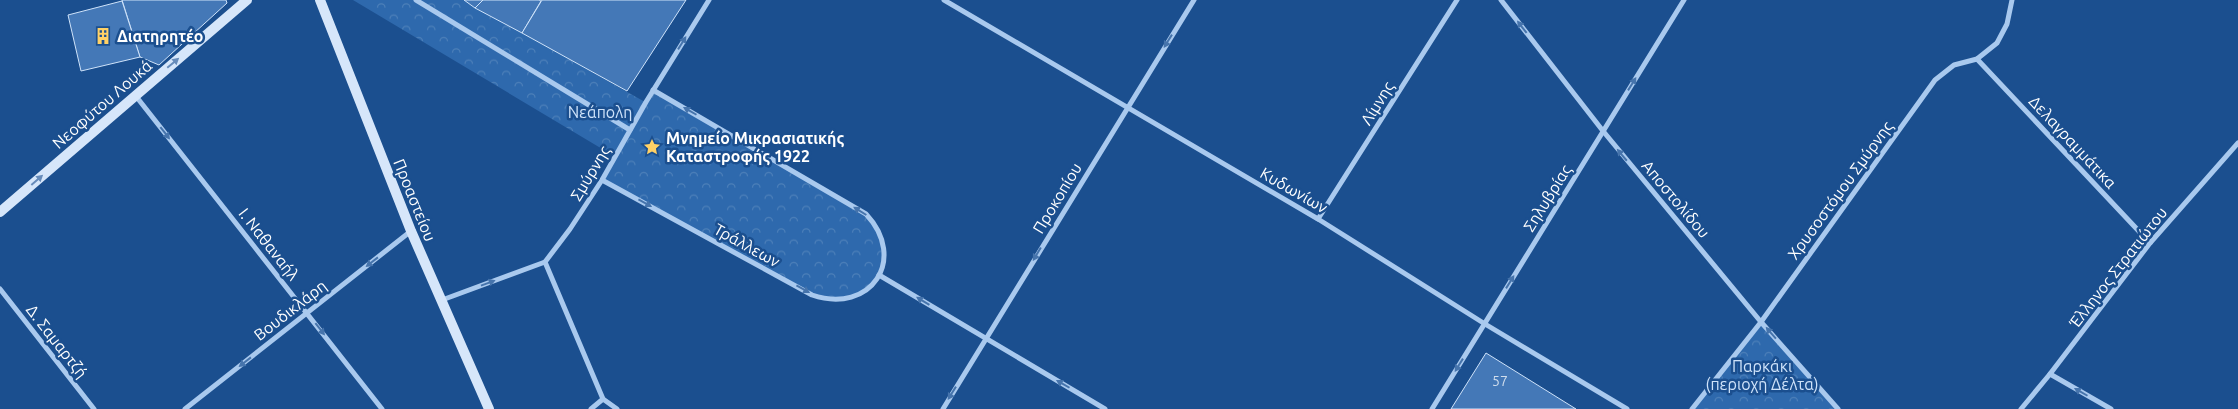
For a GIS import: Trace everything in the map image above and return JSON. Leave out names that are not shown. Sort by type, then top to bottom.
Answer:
[{"type":"street","name":"Νεοφύτου Λουκά","points":[[0,212],[135,94],[247,0]]},
{"type":"street","name":"Προαστείου","points":[[320,0],[410,232],[442,300],[489,409]]},
{"type":"street","points":[[416,0],[630,130]]},
{"type":"street","name":"Σμύρνης","points":[[545,262],[570,229],[602,180],[653,90],[709,0]]},
{"type":"street","name":"Κυδωνίων","points":[[944,0],[1318,219],[1485,324],[1627,409]]},
{"type":"street","name":"Προκοπίου","points":[[943,409],[1194,0]]},
{"type":"street","name":"Λίμνης","points":[[1318,219],[1457,0]]},
{"type":"street","name":"Αποστολίδου","points":[[1501,0],[1603,132],[1761,322],[1838,409]]},
{"type":"street","name":"Σηλυβρίας","points":[[1432,409],[1684,0]]},
{"type":"street","name":"Χρυσοστόμου Σμύρνης","points":[[1692,409],[1761,322],[1935,80],[1954,66],[1978,59],[1997,43],[2007,24],[2012,0]]},
{"type":"street","name":"Δελαγραμμάτικα","points":[[1978,59],[2150,243]]},
{"type":"street","points":[[653,90],[866,214],[878,226],[883,240],[885,259],[879,275],[1105,409]]},
{"type":"street","name":"Ι. Ναθαναήλ","points":[[135,94],[382,409]]},
{"type":"street","name":"Έλληνος Στρατιώτου","points":[[2021,409],[2150,243],[2238,143]]},
{"type":"street","name":"Τράλλεων","points":[[602,180],[812,295],[827,300],[842,300],[858,296],[870,287],[879,275]]},
{"type":"street","name":"Βουδικλάρη","points":[[185,409],[410,232]]},
{"type":"street","points":[[442,300],[545,262],[603,400],[617,409]]},
{"type":"street","name":"Δ. Σαμαρτζή","points":[[0,289],[94,409]]},
{"type":"street","points":[[2050,374],[2111,409]]},
{"type":"street","points":[[591,409],[603,400]]},
{"type":"green space","name":"Νεάπολη","points":[[353,0],[464,0],[645,102],[653,90],[866,214],[878,226],[885,259],[870,287],[842,301],[812,295],[602,180],[614,156]]},
{"type":"green space","name":"Παρκάκι (περιοχή Δέλτα)","points":[[1761,322],[1838,409],[1692,409]]},
{"type":"building","points":[[122,0],[226,0],[227,3],[159,65],[140,57]]},
{"type":"building","points":[[464,0],[483,0],[475,8]]},
{"type":"building","points":[[483,0],[541,1],[522,33],[475,8]]},
{"type":"building","points":[[542,0],[686,0],[627,91],[522,33]]},
{"type":"building","name":"Διατηρητέο","points":[[122,1],[140,57],[81,71],[68,15]]},
{"type":"building","points":[[1486,353],[1576,409],[1451,409]]},
{"type":"place","name":"Διατηρητέο","points":[[103,36]]},
{"type":"place","name":"Μνημείο Μικρασιατικής Καταστροφής 1922","points":[[652,147]]}]
